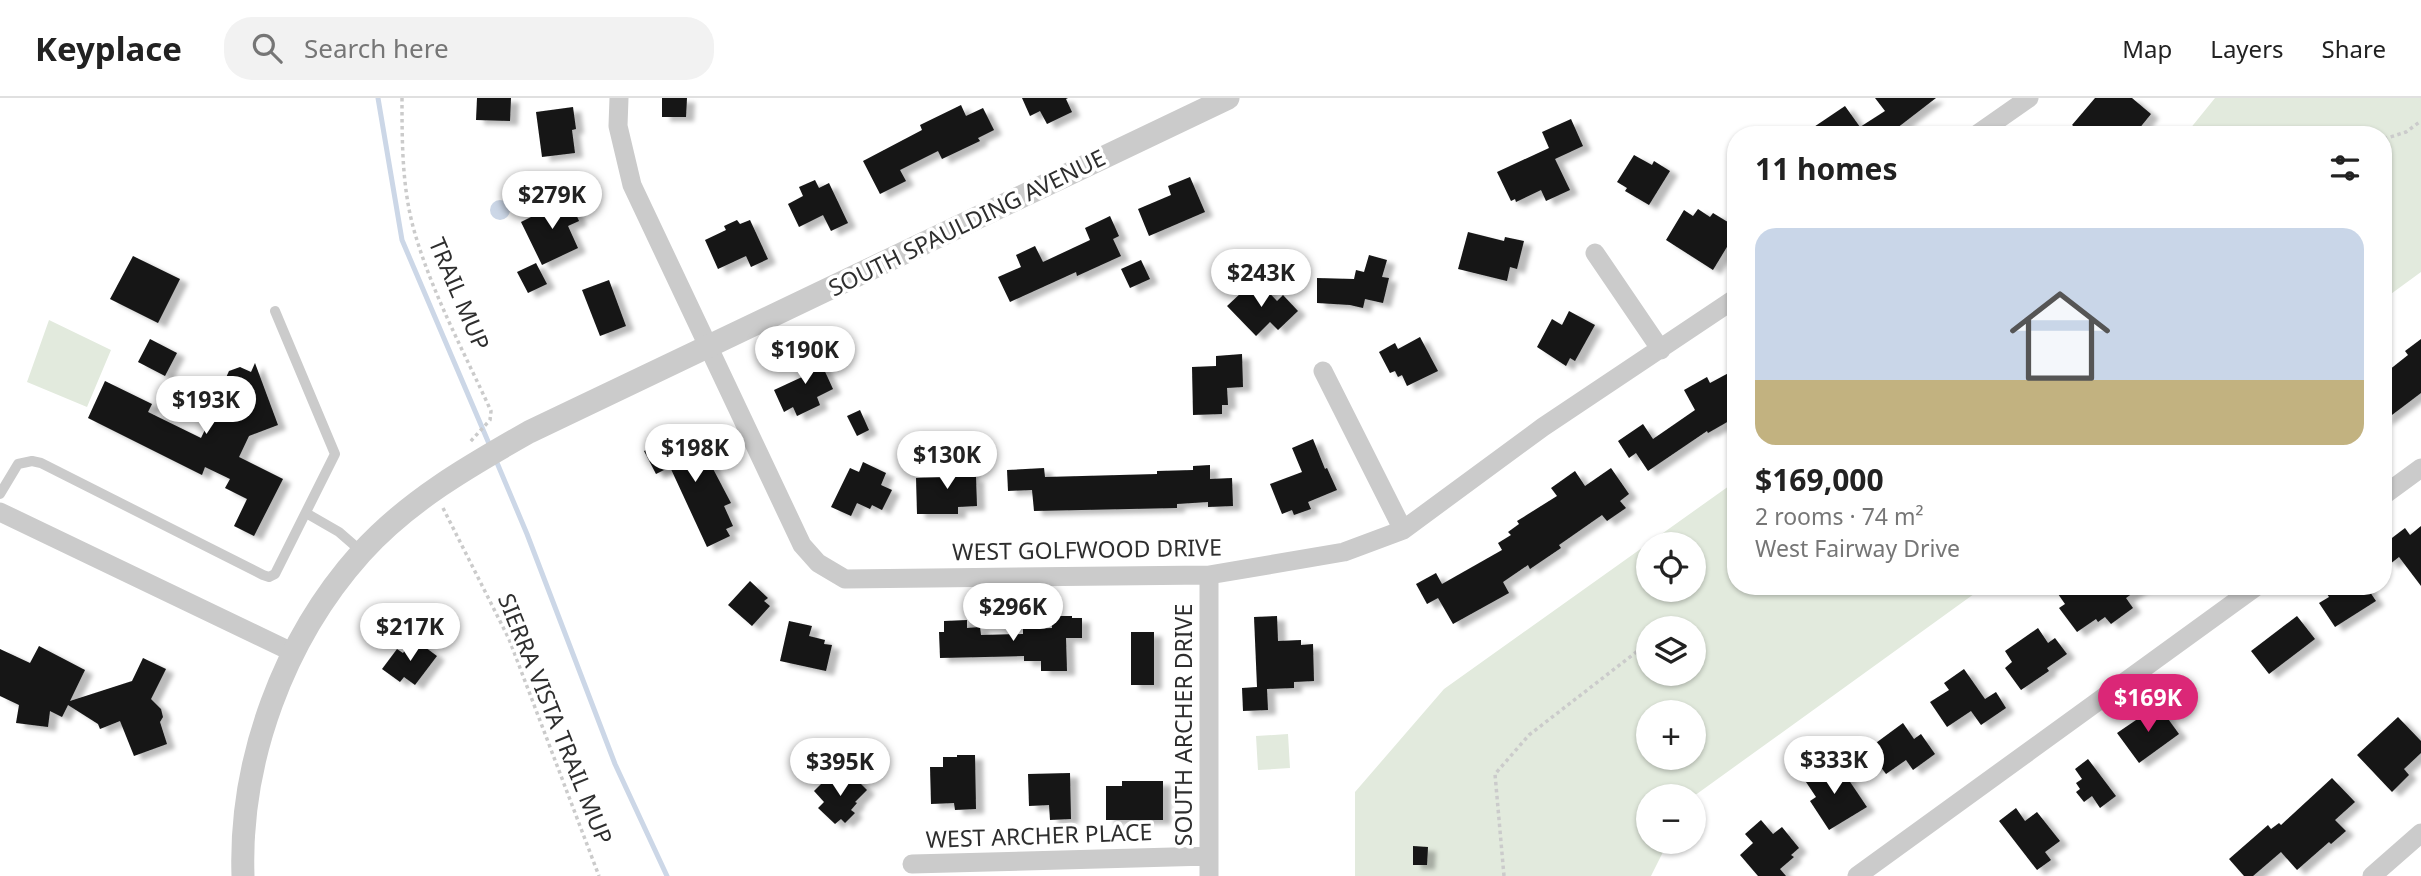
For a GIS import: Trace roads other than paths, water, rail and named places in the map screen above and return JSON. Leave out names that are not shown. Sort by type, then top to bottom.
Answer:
[{"type":"street","name":"WEST GOLFWOOD DRIVE","points":[[619,98],[618,126],[632,185],[802,545],[818,563],[845,579],[1209,575],[1345,552],[1404,530],[1543,427],[1727,304]]},
{"type":"street","name":"SOUTH SPAULDING AVENUE","points":[[243,876],[244,825],[250,782],[267,718],[292,652],[327,594],[362,552],[417,503],[459,472],[530,432],[1228,98]]},
{"type":"street","points":[[1989,126],[2029,98]]},
{"type":"street","points":[[1595,253],[1661,350]]},
{"type":"street","points":[[1323,371],[1404,530]]},
{"type":"street","points":[[2392,489],[2421,468]]},
{"type":"street","points":[[0,512],[292,652]]},
{"type":"street","name":"SOUTH ARCHER DRIVE","points":[[1209,575],[1209,876]]},
{"type":"street","points":[[1861,875],[2246,595]]},
{"type":"street","points":[[2372,876],[2421,833]]},
{"type":"street","name":"WEST ARCHER PLACE","points":[[912,864],[1209,856]]},
{"type":"lane","points":[[0,495],[18,464],[32,461],[41,463],[269,576],[275,574],[335,454],[335,449],[275,311]]},
{"type":"lane","points":[[306,513],[339,532],[362,552]]},
{"type":"water","points":[[496,200],[504,200],[510,210],[504,220],[496,220],[490,214],[490,206]]},
{"type":"waterway","points":[[378,98],[402,240],[490,446]]},
{"type":"waterway","points":[[495,458],[615,764],[667,876]]}]
